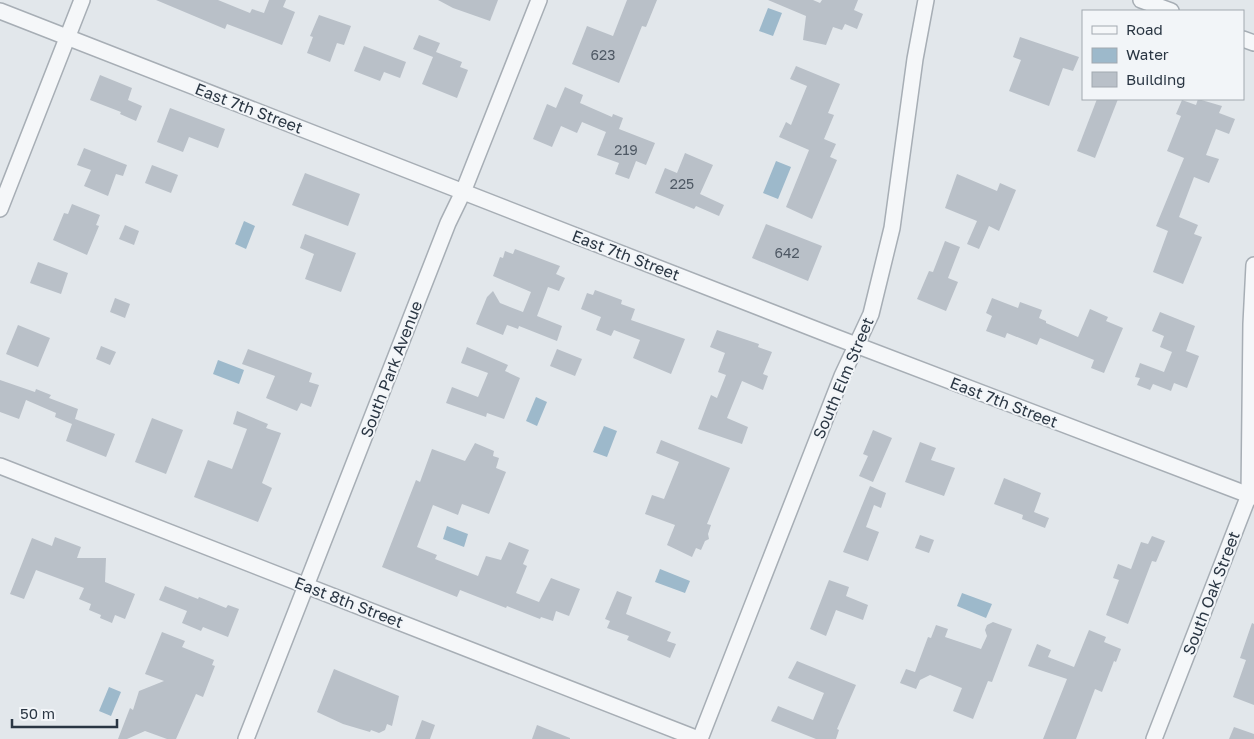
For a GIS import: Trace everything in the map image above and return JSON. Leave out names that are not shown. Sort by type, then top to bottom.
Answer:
[{"type":"street","points":[[0,209],[82,0]]},
{"type":"street","name":"South Park Avenue","points":[[246,739],[448,223],[463,192],[539,0]]},
{"type":"street","name":"South Elm Street","points":[[699,739],[842,376],[871,314],[892,228],[914,59],[926,0]]},
{"type":"street","points":[[1141,0],[1168,10]]},
{"type":"street","name":"East 7th Street","points":[[0,11],[856,345],[1252,496]]},
{"type":"street","name":"South Oak Street","points":[[1154,739],[1252,496],[1251,324],[1254,264]]},
{"type":"street","name":"East 8th Street","points":[[0,466],[699,739]]},
{"type":"water","points":[[768,8],[782,13],[773,36],[759,31]]},
{"type":"water","points":[[776,161],[791,167],[778,199],[763,193]]},
{"type":"water","points":[[244,221],[255,226],[246,249],[235,244]]},
{"type":"water","points":[[218,360],[244,370],[239,384],[213,374]]},
{"type":"water","points":[[536,397],[547,402],[537,426],[526,421]]},
{"type":"water","points":[[604,426],[617,431],[607,457],[593,452]]},
{"type":"water","points":[[447,526],[468,534],[464,547],[443,539]]},
{"type":"water","points":[[660,569],[690,581],[685,593],[655,582]]},
{"type":"water","points":[[962,593],[992,604],[986,618],[957,606]]},
{"type":"water","points":[[109,687],[121,692],[111,716],[99,711]]},
{"type":"building","points":[[156,0],[218,0],[250,13],[252,9],[264,13],[269,0],[286,0],[283,7],[295,12],[282,45],[227,24],[225,29]]},
{"type":"building","points":[[438,0],[498,0],[490,21],[453,8]]},
{"type":"building","points":[[627,0],[657,0],[646,27],[642,26],[619,83],[572,64],[587,26],[613,36]]},
{"type":"building","points":[[768,0],[813,0],[820,3],[822,0],[858,0],[854,10],[863,14],[857,29],[845,24],[842,30],[833,27],[826,45],[803,40],[806,16]]},
{"type":"building","points":[[319,15],[351,26],[344,45],[337,43],[330,62],[307,53],[313,37],[310,36]]},
{"type":"building","points":[[419,35],[440,43],[436,52],[462,62],[460,67],[468,70],[457,98],[422,84],[433,57],[413,49]]},
{"type":"building","points":[[1020,37],[1079,57],[1073,71],[1063,68],[1049,106],[1009,91],[1021,60],[1013,57]]},
{"type":"building","points":[[364,46],[406,62],[400,78],[384,72],[380,81],[354,71]]},
{"type":"building","points":[[796,66],[840,84],[828,113],[834,115],[824,139],[836,144],[830,157],[837,160],[812,219],[786,207],[809,150],[779,137],[786,122],[791,125],[807,86],[790,79]]},
{"type":"building","points":[[100,75],[132,88],[128,100],[142,106],[136,121],[120,114],[121,112],[90,100]]},
{"type":"building","points":[[565,87],[583,95],[580,103],[612,117],[613,114],[623,118],[619,129],[655,143],[646,165],[636,161],[629,179],[615,174],[619,163],[597,155],[606,132],[582,122],[577,133],[561,126],[552,147],[533,139],[547,104],[556,108]]},
{"type":"building","points":[[1097,100],[1118,100],[1095,158],[1077,151]]},
{"type":"building","points":[[1182,100],[1196,105],[1198,100],[1201,100],[1222,106],[1219,113],[1235,119],[1229,134],[1216,129],[1206,155],[1219,159],[1209,183],[1194,177],[1179,217],[1198,225],[1194,234],[1202,237],[1183,284],[1153,272],[1168,231],[1156,226],[1184,158],[1167,151],[1181,116],[1176,114]]},
{"type":"building","points":[[170,108],[225,129],[218,148],[189,137],[183,152],[157,142]]},
{"type":"building","points":[[84,148],[127,165],[123,176],[116,174],[108,196],[84,186],[91,170],[77,165]]},
{"type":"building","points":[[685,153],[713,165],[700,194],[724,205],[719,216],[696,206],[694,209],[655,193],[665,168],[677,173]]},
{"type":"building","points":[[152,165],[178,175],[171,193],[145,183]]},
{"type":"building","points":[[305,173],[360,194],[348,226],[292,205]]},
{"type":"building","points":[[957,174],[997,191],[1000,183],[1016,190],[999,231],[989,226],[979,249],[967,244],[977,221],[945,208]]},
{"type":"building","points":[[72,204],[100,215],[96,225],[99,226],[87,255],[53,240],[64,213],[68,214]]},
{"type":"building","points":[[766,224],[822,246],[808,281],[752,258]]},
{"type":"building","points":[[125,225],[139,231],[134,245],[119,239]]},
{"type":"building","points":[[305,234],[356,253],[341,292],[305,279],[314,254],[300,248]]},
{"type":"building","points":[[945,241],[960,247],[948,278],[958,282],[946,311],[917,299],[929,271],[933,272]]},
{"type":"building","points":[[515,249],[560,266],[556,274],[565,278],[559,291],[548,287],[537,316],[562,326],[557,341],[519,326],[518,329],[507,325],[503,335],[476,324],[487,297],[493,291],[500,303],[523,312],[531,292],[493,276],[500,257],[503,258],[505,251],[513,254]]},
{"type":"building","points":[[38,262],[68,273],[61,294],[30,283]]},
{"type":"building","points":[[595,290],[622,300],[621,304],[635,309],[631,320],[685,339],[671,374],[633,358],[640,340],[614,330],[611,336],[596,330],[601,317],[581,309],[587,293],[593,295]]},
{"type":"building","points":[[115,298],[130,304],[125,318],[110,312]]},
{"type":"building","points":[[992,298],[1018,308],[1020,302],[1042,310],[1039,318],[1078,337],[1090,309],[1108,317],[1106,321],[1123,328],[1104,373],[1091,368],[1094,360],[1040,338],[1037,345],[1007,333],[1005,338],[986,331],[992,316],[986,313]]},
{"type":"building","points":[[1160,312],[1195,326],[1186,351],[1199,356],[1187,388],[1174,383],[1171,391],[1153,384],[1150,390],[1137,385],[1140,378],[1135,377],[1140,363],[1164,372],[1172,352],[1160,347],[1164,336],[1152,331]]},
{"type":"building","points":[[18,325],[50,338],[38,367],[6,354]]},
{"type":"building","points":[[717,330],[759,344],[758,347],[772,352],[763,374],[768,376],[763,390],[742,381],[727,418],[748,427],[742,444],[698,429],[711,395],[717,398],[726,375],[718,372],[725,353],[710,347]]},
{"type":"building","points":[[101,346],[116,352],[110,365],[96,359]]},
{"type":"building","points":[[467,347],[508,365],[505,371],[520,378],[504,419],[487,413],[486,417],[446,403],[452,387],[478,397],[488,373],[461,363]]},
{"type":"building","points":[[248,349],[312,373],[309,382],[319,385],[311,407],[301,403],[297,411],[266,398],[275,376],[242,364]]},
{"type":"building","points":[[557,349],[582,359],[575,376],[550,366]]},
{"type":"building","points":[[0,380],[35,392],[36,389],[51,395],[49,398],[78,409],[75,419],[115,434],[106,457],[66,441],[72,424],[55,417],[56,413],[26,400],[19,419],[0,412]]},
{"type":"building","points":[[237,411],[268,424],[266,428],[281,433],[262,483],[272,488],[258,522],[194,497],[208,460],[232,469],[247,429],[233,424]]},
{"type":"building","points":[[152,418],[183,430],[166,474],[135,462]]},
{"type":"building","points":[[873,430],[892,438],[873,482],[859,476],[868,456],[863,454]]},
{"type":"building","points":[[661,440],[730,468],[707,524],[711,525],[708,534],[709,539],[705,541],[701,550],[696,548],[692,557],[667,545],[675,525],[645,514],[652,495],[664,499],[679,462],[656,453]]},
{"type":"building","points":[[920,442],[936,448],[931,460],[955,468],[944,496],[905,482]]},
{"type":"building","points":[[475,443],[494,451],[493,456],[499,458],[496,468],[506,472],[489,514],[462,504],[458,515],[433,505],[417,547],[437,555],[435,559],[478,576],[486,556],[501,560],[509,542],[529,550],[523,564],[527,566],[516,593],[539,602],[551,578],[580,589],[569,616],[556,611],[553,621],[541,617],[540,619],[460,590],[457,597],[382,567],[416,480],[420,482],[432,449],[465,461]]},
{"type":"building","points":[[1004,478],[1041,493],[1034,512],[1049,518],[1045,528],[1022,519],[1023,515],[994,504]]},
{"type":"building","points":[[870,486],[886,493],[881,508],[874,505],[866,527],[879,532],[868,561],[843,552]]},
{"type":"building","points":[[920,535],[934,540],[929,553],[915,548]]},
{"type":"building","points":[[1152,536],[1165,541],[1156,562],[1152,561],[1128,624],[1106,615],[1119,580],[1113,578],[1118,564],[1131,569],[1141,542],[1148,544]]},
{"type":"building","points":[[55,537],[81,547],[77,558],[106,558],[105,582],[135,594],[125,619],[115,615],[112,623],[100,618],[101,615],[89,610],[91,604],[79,599],[84,588],[36,570],[24,599],[10,594],[32,538],[52,546]]},
{"type":"building","points":[[829,580],[849,587],[846,596],[868,605],[863,620],[836,610],[826,636],[810,629]]},
{"type":"building","points":[[165,586],[226,608],[228,605],[239,609],[228,637],[203,627],[201,631],[182,623],[187,611],[159,600]]},
{"type":"building","points":[[617,591],[632,597],[626,614],[671,632],[667,641],[676,644],[670,658],[627,640],[629,636],[607,628],[610,621],[605,619]]},
{"type":"building","points":[[993,622],[1012,629],[992,682],[988,681],[973,719],[953,711],[962,688],[930,675],[920,680],[916,689],[900,683],[906,669],[915,672],[928,637],[931,638],[936,625],[948,629],[945,637],[981,649],[987,636],[985,630],[987,625]]},
{"type":"building","points":[[1252,623],[1254,624],[1254,705],[1233,697],[1246,660],[1240,658]]},
{"type":"building","points":[[1089,630],[1106,637],[1104,642],[1121,649],[1116,662],[1114,661],[1102,692],[1095,689],[1076,739],[1043,739],[1067,679],[1028,666],[1037,644],[1051,650],[1048,657],[1074,667]]},
{"type":"building","points":[[162,632],[185,641],[182,647],[214,660],[212,665],[215,666],[203,697],[196,694],[176,739],[167,739],[145,731],[127,739],[118,739],[130,708],[133,710],[139,691],[164,681],[145,674]]},
{"type":"building","points":[[797,661],[856,685],[837,729],[839,730],[836,739],[816,739],[771,721],[778,706],[813,720],[824,693],[788,678]]},
{"type":"building","points":[[334,669],[399,696],[392,726],[387,724],[385,730],[379,733],[371,730],[370,732],[343,724],[317,712]]},
{"type":"building","points":[[422,720],[435,725],[430,739],[415,739]]},
{"type":"building","points":[[537,725],[570,738],[570,739],[532,739]]},
{"type":"building","points":[[1234,727],[1254,734],[1254,739],[1229,739]]}]
